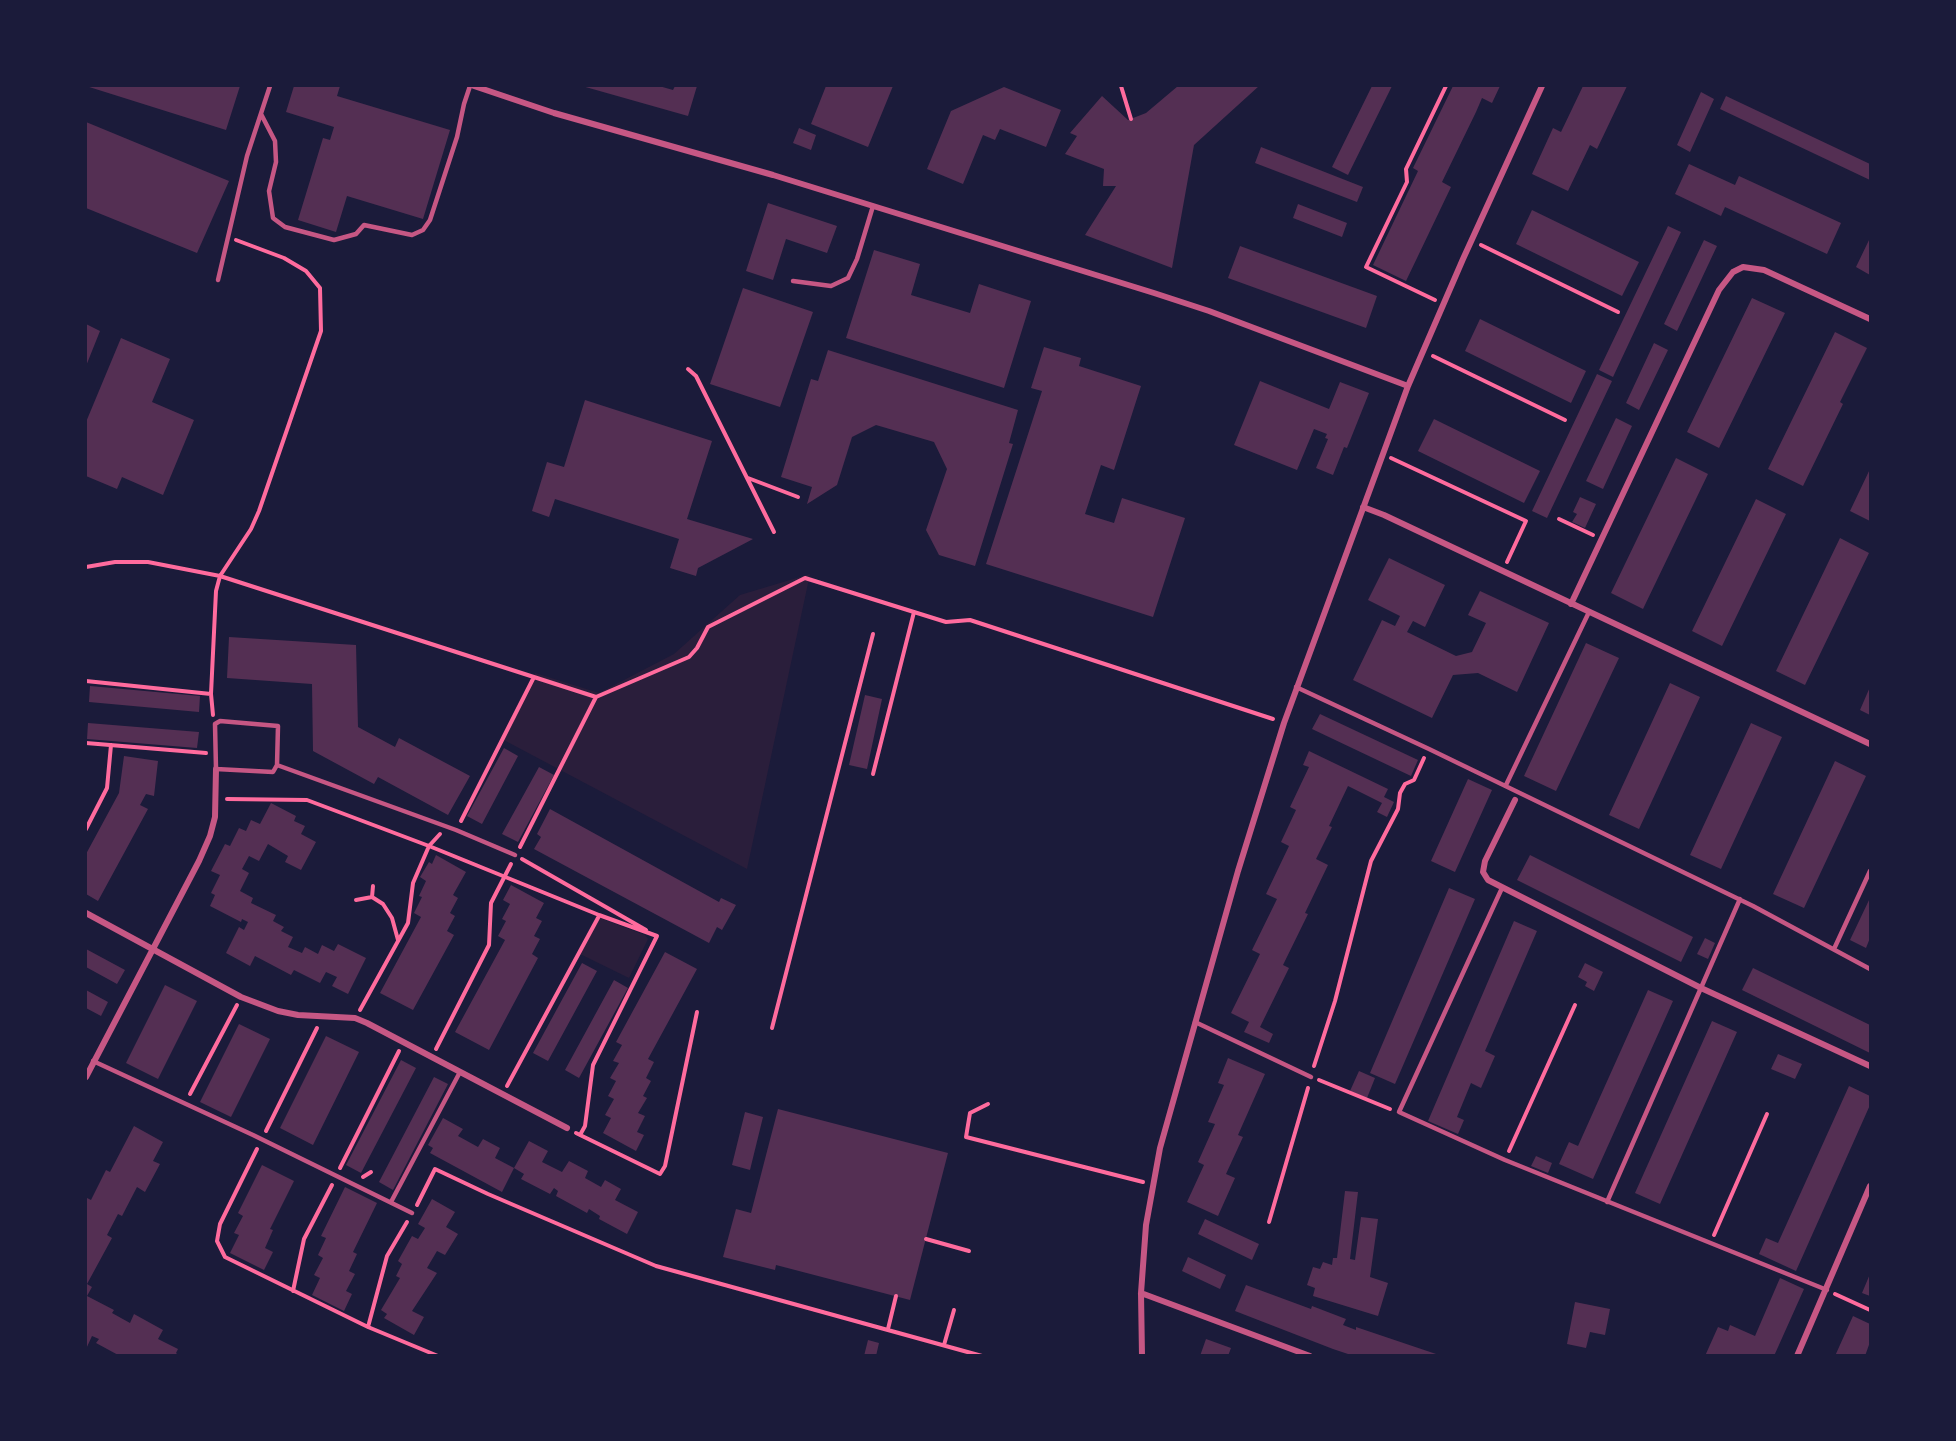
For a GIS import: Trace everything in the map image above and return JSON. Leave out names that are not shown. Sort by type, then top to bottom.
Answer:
[{"type":"street","points":[[475,86],[554,113],[773,175],[1209,311],[1408,386]]},
{"type":"street","points":[[1142,1356],[1141,1293],[1146,1225],[1160,1148],[1284,723],[1408,386],[1542,86]]},
{"type":"street","points":[[1571,604],[1719,290],[1733,272],[1743,267],[1764,270],[1870,319]]},
{"type":"street","points":[[1363,507],[1870,744]]},
{"type":"street","points":[[86,1077],[210,836],[216,798],[216,770]]},
{"type":"street","points":[[1515,800],[1485,861],[1483,872],[1488,880],[1701,988],[1870,1066]]},
{"type":"street","points":[[86,914],[241,997],[278,1011],[355,1018],[567,1128]]},
{"type":"street","points":[[1797,1356],[1870,1186]]},
{"type":"street","points":[[1141,1293],[1310,1356]]},
{"type":"lane","points":[[218,280],[247,156],[270,86]]},
{"type":"lane","points":[[261,114],[275,141],[276,162],[269,191],[273,218],[285,227],[334,240],[356,234],[364,225],[412,235],[423,230],[430,220],[458,136],[464,104],[475,86]]},
{"type":"lane","points":[[793,281],[831,286],[848,278],[857,259],[873,206]]},
{"type":"lane","points":[[1506,785],[1588,612]]},
{"type":"lane","points":[[1296,687],[1506,785],[1740,900],[1870,969]]},
{"type":"lane","points":[[220,721],[278,726],[277,765],[273,772],[216,770],[215,724],[220,721]]},
{"type":"lane","points":[[277,765],[456,830],[515,855]]},
{"type":"lane","points":[[1515,800],[1519,792]]},
{"type":"lane","points":[[1834,949],[1870,872]]},
{"type":"lane","points":[[1502,888],[1399,1112],[1505,1160],[1827,1290]]},
{"type":"lane","points":[[1607,1202],[1740,900]]},
{"type":"lane","points":[[1195,1022],[1311,1077]]},
{"type":"lane","points":[[93,1061],[412,1213]]},
{"type":"lane","points":[[392,1202],[460,1072]]},
{"type":"path","points":[[1121,86],[1131,119]]},
{"type":"path","points":[[1444,304],[1366,267],[1407,182],[1406,169],[1446,86]]},
{"type":"path","points":[[215,724],[211,694],[216,591],[220,576],[251,529],[262,503],[321,331],[322,308],[320,288],[306,271],[284,258],[229,237]]},
{"type":"path","points":[[1472,240],[1618,312]]},
{"type":"path","points":[[1424,351],[1565,420]]},
{"type":"path","points":[[688,369],[696,376],[774,532]]},
{"type":"path","points":[[1383,454],[1526,521],[1503,572]]},
{"type":"path","points":[[747,478],[798,497]]},
{"type":"path","points":[[1559,519],[1591,534]]},
{"type":"path","points":[[86,567],[115,562],[148,562],[220,576],[596,697]]},
{"type":"path","points":[[432,1057],[489,945],[491,903],[596,697],[689,657],[697,648],[708,627],[805,578],[946,622],[970,620],[1284,723]]},
{"type":"path","points":[[873,774],[914,612]]},
{"type":"path","points":[[772,1028],[873,634]]},
{"type":"path","points":[[456,830],[534,677]]},
{"type":"path","points":[[86,681],[211,694]]},
{"type":"path","points":[[86,743],[216,754]]},
{"type":"path","points":[[86,829],[107,788],[111,745]]},
{"type":"path","points":[[1269,1222],[1335,1001],[1369,868],[1398,809],[1400,793],[1405,784],[1413,780],[1429,748]]},
{"type":"path","points":[[216,798],[307,800],[657,936]]},
{"type":"path","points":[[355,1018],[408,923],[413,883],[429,846]]},
{"type":"path","points":[[515,855],[657,936]]},
{"type":"path","points":[[372,897],[373,886]]},
{"type":"path","points":[[356,900],[372,897],[383,904],[392,918],[398,941]]},
{"type":"path","points":[[503,1095],[599,915]]},
{"type":"path","points":[[657,936],[593,1065],[585,1126],[580,1135],[660,1174],[665,1166],[697,1012]]},
{"type":"path","points":[[185,1104],[241,997]]},
{"type":"path","points":[[1505,1160],[1575,1005]]},
{"type":"path","points":[[262,1140],[322,1016]]},
{"type":"path","points":[[293,1291],[304,1239],[403,1042]]},
{"type":"path","points":[[1311,1077],[1399,1112]]},
{"type":"path","points":[[988,1104],[970,1113],[966,1137],[1153,1184]]},
{"type":"path","points":[[1710,1244],[1767,1114]]},
{"type":"path","points":[[252,1159],[220,1224],[217,1241],[225,1257],[368,1327],[438,1356]]},
{"type":"path","points":[[368,1327],[387,1256],[435,1169],[656,1266],[982,1356]]},
{"type":"path","points":[[364,1175],[371,1172]]},
{"type":"path","points":[[926,1239],[969,1251]]},
{"type":"path","points":[[1827,1290],[1870,1310]]},
{"type":"path","points":[[888,1329],[896,1296]]},
{"type":"path","points":[[944,1345],[954,1310]]},
{"type":"shaded area","points":[[810,574],[747,869],[500,738],[535,673],[599,693],[674,654],[740,595]]},
{"type":"shaded area","points":[[600,918],[645,935],[648,939],[629,978],[580,954]]},
{"type":"building","points":[[86,86],[240,86],[226,130]]},
{"type":"building","points":[[294,86],[340,86],[337,96],[450,130],[423,219],[347,196],[336,232],[298,220],[323,138],[330,140],[334,127],[286,112]]},
{"type":"building","points":[[582,86],[659,86],[673,90],[675,86],[697,86],[688,116]]},
{"type":"building","points":[[826,86],[893,86],[868,147],[811,124]]},
{"type":"building","points":[[1178,86],[1259,86],[1194,145],[1172,268],[1085,235],[1116,186],[1103,186],[1104,169],[1065,154],[1077,136],[1070,133],[1102,96],[1128,120],[1146,113]]},
{"type":"building","points":[[1372,86],[1392,86],[1348,175],[1332,167]]},
{"type":"building","points":[[1453,86],[1500,86],[1492,103],[1482,98],[1442,182],[1451,187],[1406,281],[1373,265],[1418,171],[1413,168]]},
{"type":"building","points":[[1583,86],[1627,86],[1597,149],[1590,145],[1568,191],[1532,174],[1553,128],[1561,132]]},
{"type":"building","points":[[1004,87],[1061,110],[1046,147],[1000,129],[995,140],[983,135],[963,184],[927,169],[951,111]]},
{"type":"building","points":[[1701,92],[1714,99],[1690,152],[1677,145]]},
{"type":"building","points":[[1726,96],[1870,164],[1870,180],[1720,109]]},
{"type":"building","points":[[86,122],[229,181],[197,253],[86,208]]},
{"type":"building","points":[[799,128],[816,135],[811,150],[793,143]]},
{"type":"building","points":[[1261,147],[1363,187],[1357,202],[1255,163]]},
{"type":"building","points":[[1689,164],[1735,185],[1739,176],[1841,223],[1827,254],[1725,207],[1721,216],[1675,194]]},
{"type":"building","points":[[768,203],[837,226],[827,253],[786,239],[773,280],[746,271]]},
{"type":"building","points":[[1298,204],[1347,223],[1342,237],[1293,218]]},
{"type":"building","points":[[1532,210],[1639,262],[1622,296],[1516,244]]},
{"type":"building","points":[[1668,226],[1681,232],[1613,377],[1599,370]]},
{"type":"building","points":[[1870,238],[1870,275],[1856,267]]},
{"type":"building","points":[[1704,240],[1717,246],[1677,331],[1664,324]]},
{"type":"building","points":[[1240,246],[1377,296],[1366,328],[1228,278]]},
{"type":"building","points":[[874,250],[920,264],[911,295],[970,313],[979,284],[1031,301],[1004,388],[846,338]]},
{"type":"building","points":[[743,288],[813,312],[780,407],[710,384]]},
{"type":"building","points":[[1752,298],[1785,313],[1719,448],[1687,432]]},
{"type":"building","points":[[1480,319],[1586,371],[1571,403],[1465,351]]},
{"type":"building","points":[[86,324],[100,331],[86,366]]},
{"type":"building","points":[[1835,332],[1867,348],[1803,486],[1768,469]]},
{"type":"building","points":[[121,338],[170,359],[152,402],[194,420],[163,495],[122,477],[117,489],[86,476],[86,422]]},
{"type":"building","points":[[1654,343],[1668,350],[1639,410],[1626,403]]},
{"type":"building","points":[[1044,347],[1081,358],[1079,366],[1141,386],[1114,470],[1101,465],[1085,514],[1114,523],[1122,498],[1185,518],[1153,617],[986,564],[1042,391],[1031,388]]},
{"type":"building","points":[[828,350],[1018,410],[1009,443],[1013,444],[975,566],[939,555],[926,530],[947,469],[934,442],[876,425],[852,437],[837,485],[807,504],[812,487],[781,477],[811,379],[818,381]]},
{"type":"building","points":[[1597,374],[1612,381],[1547,518],[1532,511]]},
{"type":"building","points":[[1260,381],[1329,409],[1340,382],[1369,393],[1347,448],[1344,447],[1333,475],[1316,468],[1328,439],[1325,438],[1327,434],[1314,429],[1297,470],[1234,445]]},
{"type":"building","points":[[585,400],[712,441],[687,519],[753,539],[698,568],[696,576],[670,568],[679,539],[555,499],[549,517],[532,511],[547,462],[564,467]]},
{"type":"building","points":[[1616,418],[1632,426],[1603,489],[1586,481]]},
{"type":"building","points":[[1434,419],[1540,471],[1524,503],[1418,451]]},
{"type":"building","points":[[1676,458],[1708,474],[1643,609],[1611,593]]},
{"type":"building","points":[[1870,469],[1870,521],[1850,511]]},
{"type":"building","points":[[1580,497],[1596,504],[1585,528],[1572,522],[1577,514],[1573,512]]},
{"type":"building","points":[[1756,499],[1786,514],[1722,646],[1692,631]]},
{"type":"building","points":[[1840,538],[1869,553],[1805,685],[1776,671]]},
{"type":"building","points":[[1389,558],[1445,585],[1425,627],[1413,621],[1407,632],[1456,656],[1472,652],[1486,623],[1468,615],[1480,591],[1549,623],[1517,692],[1478,673],[1453,675],[1432,718],[1353,680],[1382,620],[1395,626],[1400,616],[1368,600]]},
{"type":"building","points":[[229,637],[356,645],[358,727],[395,747],[399,738],[470,776],[448,815],[378,777],[374,784],[313,751],[312,684],[227,678]]},
{"type":"building","points":[[1586,643],[1619,658],[1556,791],[1524,776]]},
{"type":"building","points":[[1670,683],[1700,697],[1639,829],[1609,815]]},
{"type":"building","points":[[90,686],[200,696],[199,712],[89,702]]},
{"type":"building","points":[[1870,687],[1870,715],[1860,710]]},
{"type":"building","points":[[865,695],[882,699],[867,769],[849,765]]},
{"type":"building","points":[[1320,714],[1418,760],[1411,776],[1312,729]]},
{"type":"building","points":[[88,723],[199,732],[197,748],[87,739]]},
{"type":"building","points":[[1751,723],[1782,737],[1721,869],[1690,855]]},
{"type":"building","points":[[504,748],[518,756],[482,824],[467,816]]},
{"type":"building","points":[[1309,751],[1388,789],[1384,797],[1394,802],[1387,817],[1377,812],[1382,803],[1348,786],[1329,826],[1332,827],[1316,859],[1328,865],[1305,913],[1308,914],[1283,965],[1289,968],[1260,1027],[1273,1034],[1269,1043],[1244,1032],[1249,1022],[1231,1013],[1260,954],[1252,950],[1277,899],[1266,894],[1289,846],[1281,842],[1296,810],[1290,807],[1309,767],[1303,765]]},
{"type":"building","points":[[124,756],[158,761],[154,796],[146,794],[140,805],[148,809],[98,901],[86,894],[86,854],[119,793]]},
{"type":"building","points":[[1835,761],[1866,776],[1804,908],[1773,894]]},
{"type":"building","points":[[539,767],[554,775],[518,842],[502,834]]},
{"type":"building","points":[[1468,779],[1492,790],[1455,872],[1431,861]]},
{"type":"building","points":[[271,803],[296,816],[294,821],[305,826],[301,834],[316,842],[301,870],[285,862],[288,856],[268,844],[259,861],[249,856],[242,869],[249,873],[240,891],[253,898],[251,903],[276,915],[273,921],[284,927],[281,931],[293,937],[288,947],[302,953],[305,947],[318,954],[322,945],[334,951],[338,944],[366,958],[348,994],[332,986],[337,977],[326,972],[320,983],[294,970],[291,975],[255,956],[250,966],[226,953],[239,927],[244,930],[248,922],[242,919],[241,922],[210,906],[215,895],[211,893],[220,875],[211,871],[225,844],[230,846],[239,828],[246,831],[251,820],[260,824]]},
{"type":"building","points":[[550,809],[719,902],[721,898],[736,905],[722,930],[717,927],[709,943],[534,849],[541,837],[537,834]]},
{"type":"building","points":[[436,855],[466,872],[453,895],[458,898],[450,913],[455,916],[447,931],[454,935],[413,1010],[380,993],[421,917],[414,913],[422,897],[419,896],[426,881],[420,877],[429,862],[432,864]]},
{"type":"building","points":[[1530,855],[1693,937],[1681,962],[1517,880]]},
{"type":"building","points":[[511,885],[544,903],[536,918],[542,921],[534,936],[540,939],[532,954],[538,958],[489,1050],[455,1032],[505,940],[498,936],[506,921],[502,919],[510,904],[503,900]]},
{"type":"building","points":[[1449,888],[1475,899],[1395,1084],[1370,1073]]},
{"type":"building","points":[[1870,898],[1870,938],[1866,948],[1850,940]]},
{"type":"building","points":[[1514,921],[1537,931],[1485,1051],[1495,1056],[1481,1088],[1471,1083],[1457,1117],[1464,1120],[1458,1134],[1428,1121]]},
{"type":"building","points":[[1705,938],[1715,943],[1708,959],[1697,954]]},
{"type":"building","points":[[86,949],[125,970],[117,984],[86,967]]},
{"type":"building","points":[[665,952],[697,969],[648,1059],[654,1062],[646,1078],[651,1081],[643,1096],[647,1098],[638,1113],[645,1116],[637,1132],[644,1135],[636,1151],[603,1133],[611,1118],[605,1115],[614,1099],[608,1096],[616,1081],[610,1078],[619,1063],[613,1061],[622,1045],[616,1042]]},
{"type":"building","points":[[582,963],[597,971],[548,1061],[533,1053]]},
{"type":"building","points":[[1585,963],[1603,972],[1594,991],[1585,986],[1587,982],[1578,977]]},
{"type":"building","points":[[1753,968],[1870,1025],[1870,1053],[1742,990]]},
{"type":"building","points":[[614,980],[628,988],[579,1078],[565,1070]]},
{"type":"building","points":[[165,985],[197,1001],[158,1079],[126,1063]]},
{"type":"building","points":[[86,990],[108,1002],[101,1016],[86,1008]]},
{"type":"building","points":[[1648,990],[1673,1001],[1593,1179],[1559,1164],[1569,1142],[1578,1146]]},
{"type":"building","points":[[1712,1021],[1737,1032],[1660,1204],[1635,1193]]},
{"type":"building","points":[[239,1024],[270,1039],[231,1117],[200,1102]]},
{"type":"building","points":[[326,1036],[359,1052],[313,1145],[280,1128]]},
{"type":"building","points":[[1778,1054],[1802,1064],[1795,1079],[1771,1069]]},
{"type":"building","points":[[1228,1058],[1265,1074],[1238,1135],[1243,1137],[1226,1174],[1235,1178],[1218,1216],[1187,1202],[1204,1165],[1198,1162],[1215,1124],[1208,1122],[1224,1085],[1218,1083]]},
{"type":"building","points":[[401,1060],[416,1068],[361,1173],[346,1165]]},
{"type":"building","points":[[1359,1071],[1375,1078],[1367,1098],[1350,1091]]},
{"type":"building","points":[[434,1077],[448,1084],[393,1190],[379,1182]]},
{"type":"building","points":[[1849,1086],[1870,1096],[1870,1105],[1796,1271],[1759,1254],[1766,1238],[1778,1243]]},
{"type":"building","points":[[778,1109],[948,1153],[910,1300],[776,1265],[775,1270],[723,1257],[736,1209],[751,1213]]},
{"type":"building","points":[[745,1112],[763,1117],[750,1170],[732,1165]]},
{"type":"building","points":[[443,1118],[463,1129],[458,1136],[478,1147],[483,1139],[500,1148],[495,1158],[514,1168],[502,1192],[430,1153],[433,1148],[428,1145]]},
{"type":"building","points":[[134,1126],[163,1142],[153,1161],[160,1164],[145,1192],[137,1187],[122,1216],[118,1214],[107,1235],[112,1238],[87,1284],[92,1287],[87,1296],[114,1310],[112,1313],[130,1323],[134,1314],[163,1330],[158,1339],[178,1349],[176,1353],[179,1356],[120,1356],[96,1343],[99,1339],[92,1336],[86,1349],[86,1201],[87,1198],[91,1200],[106,1170],[110,1172]]},
{"type":"building","points":[[529,1141],[548,1151],[542,1162],[562,1172],[569,1161],[588,1171],[585,1178],[601,1187],[605,1180],[621,1189],[615,1200],[638,1212],[627,1234],[599,1219],[600,1216],[589,1209],[587,1213],[556,1196],[558,1191],[554,1188],[550,1194],[521,1179],[524,1174],[514,1168]]},
{"type":"building","points":[[1536,1156],[1552,1163],[1548,1173],[1531,1166]]},
{"type":"building","points":[[262,1165],[294,1181],[270,1229],[273,1230],[265,1248],[273,1252],[264,1270],[230,1253],[239,1235],[234,1233],[243,1216],[238,1213]]},
{"type":"building","points":[[345,1187],[377,1203],[353,1252],[357,1254],[349,1271],[355,1274],[346,1291],[352,1294],[344,1311],[312,1295],[320,1278],[314,1275],[323,1258],[318,1255],[326,1238],[321,1236]]},
{"type":"building","points":[[1345,1191],[1358,1192],[1350,1259],[1355,1260],[1361,1217],[1378,1219],[1370,1277],[1388,1283],[1378,1316],[1313,1296],[1315,1288],[1307,1285],[1313,1267],[1320,1269],[1323,1262],[1332,1265],[1333,1258],[1337,1258]]},
{"type":"building","points":[[432,1199],[455,1212],[446,1227],[458,1234],[445,1255],[437,1251],[427,1268],[437,1273],[412,1311],[424,1317],[414,1335],[384,1318],[387,1314],[381,1310],[400,1278],[396,1276],[402,1264],[398,1261],[412,1236],[418,1239],[425,1228],[418,1224]]},
{"type":"building","points":[[1205,1219],[1259,1244],[1252,1260],[1198,1234]]},
{"type":"building","points":[[1188,1257],[1226,1275],[1220,1289],[1182,1271]]},
{"type":"building","points":[[1870,1274],[1870,1296],[1862,1293]]},
{"type":"building","points":[[1780,1278],[1804,1289],[1774,1356],[1705,1356],[1718,1327],[1728,1331],[1730,1325],[1755,1336]]},
{"type":"building","points":[[1246,1285],[1346,1319],[1343,1325],[1356,1330],[1356,1327],[1442,1356],[1354,1356],[1333,1349],[1235,1311]]},
{"type":"building","points":[[1575,1302],[1610,1309],[1605,1335],[1590,1332],[1586,1348],[1567,1344]]},
{"type":"building","points":[[1853,1316],[1870,1324],[1870,1342],[1865,1356],[1835,1356]]},
{"type":"building","points":[[1206,1339],[1231,1348],[1228,1356],[1200,1356]]},
{"type":"building","points":[[868,1340],[879,1343],[876,1356],[864,1356]]}]
